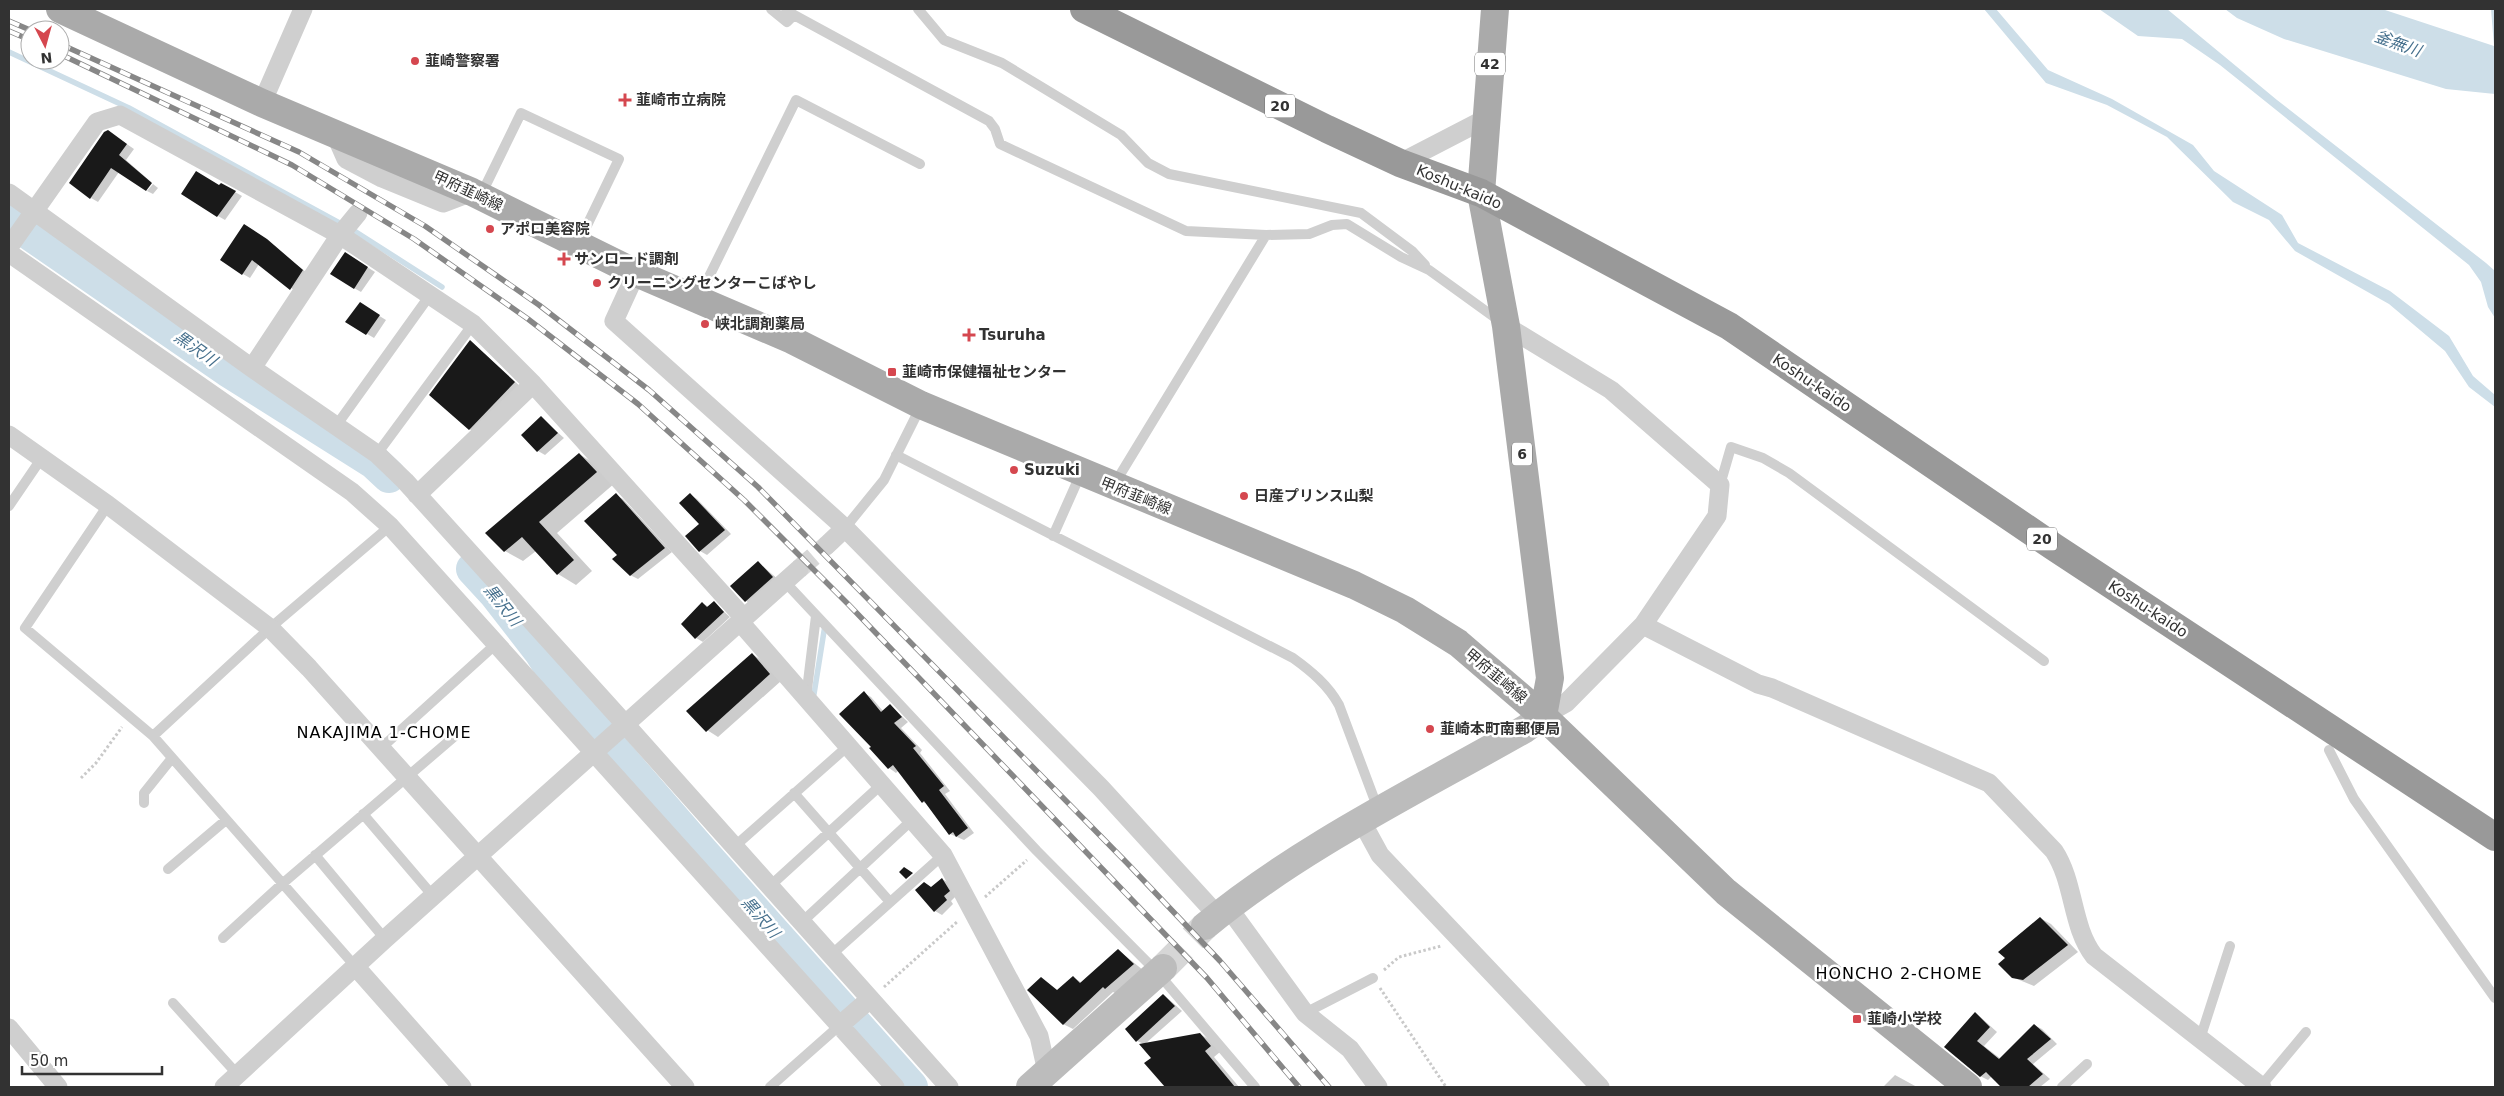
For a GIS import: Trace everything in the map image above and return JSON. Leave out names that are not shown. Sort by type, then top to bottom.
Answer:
[{"type":"highway","name":"Koshu-kaido","points":[[1084,9],[1327,129],[1400,162],[1481,193],[1729,326],[2054,547],[2495,836]]},
{"type":"main road","name":"甲府韮崎線","points":[[62,9],[262,103],[476,194],[636,273],[792,340],[921,405],[1354,585],[1405,610],[1458,644],[1543,716],[1726,892],[1968,1087]]},
{"type":"main road","name":"42","points":[[1481,193],[1485,119],[1495,9]]},
{"type":"main road","name":"6","points":[[1481,193],[1506,326],[1550,678],[1543,716]]},
{"type":"street","points":[[262,103],[303,9]]},
{"type":"street","points":[[9,247],[97,122],[120,114],[340,235],[473,324],[533,384],[742,620],[806,698],[943,855],[1039,1036],[1039,1079]]},
{"type":"street","points":[[1400,162],[1485,119]]},
{"type":"street","points":[[335,134],[346,159],[379,182],[443,203],[476,194]]},
{"type":"street","points":[[9,192],[252,368],[377,454],[417,495],[626,724],[949,1087]]},
{"type":"street","points":[[252,368],[340,235],[358,213]]},
{"type":"street","points":[[9,253],[352,492],[390,526],[895,1087]]},
{"type":"street","points":[[636,273],[614,321],[845,528],[1101,788],[1305,1013],[1350,1049],[1378,1087]]},
{"type":"street","points":[[1217,916],[1336,835],[1525,729],[1566,703],[1643,626],[1717,516],[1720,485],[1611,390],[1506,326]]},
{"type":"street","points":[[417,495],[533,384]]},
{"type":"street","points":[[9,435],[108,505],[270,628],[309,668],[476,857],[685,1087]]},
{"type":"street","points":[[827,545],[845,528]]},
{"type":"street","points":[[237,1083],[354,966],[799,569]]},
{"type":"street","points":[[1643,626],[1758,684],[1772,688],[1989,783],[2054,851],[2062,864],[2084,943],[2094,956],[2261,1087]]},
{"type":"street","points":[[1371,817],[1380,855],[1600,1087]]},
{"type":"street","points":[[354,966],[462,1087]]},
{"type":"street","points":[[1039,1079],[1160,970]]},
{"type":"street","points":[[839,1026],[870,999]]},
{"type":"street","points":[[9,1028],[58,1087]]},
{"type":"lane","points":[[771,9],[787,22],[790,12],[989,121],[995,129],[1000,144],[1186,231],[1309,234],[1332,225],[1347,224],[1401,257],[1429,270],[1506,326]]},
{"type":"lane","points":[[918,9],[944,40],[1002,63],[1121,135],[1148,163],[1169,174],[1361,213],[1412,251],[1429,270]]},
{"type":"lane","points":[[698,299],[796,100],[920,164]]},
{"type":"lane","points":[[476,194],[521,113],[619,159],[578,244]]},
{"type":"lane","points":[[1113,486],[1266,234]]},
{"type":"lane","points":[[336,426],[430,296]]},
{"type":"lane","points":[[377,454],[473,324]]},
{"type":"lane","points":[[845,528],[884,480],[921,405]]},
{"type":"lane","points":[[1720,485],[1731,447],[1763,458],[1789,474],[2044,661]]},
{"type":"lane","points":[[896,455],[1293,658],[1311,671],[1333,694],[1339,704],[1371,817]]},
{"type":"lane","points":[[9,506],[41,459]]},
{"type":"lane","points":[[1053,536],[1081,473]]},
{"type":"lane","points":[[108,505],[25,628],[153,736],[354,966]]},
{"type":"lane","points":[[153,736],[270,628],[390,526]]},
{"type":"lane","points":[[784,582],[1037,851],[1160,970],[1255,1087]]},
{"type":"lane","points":[[806,698],[816,616]]},
{"type":"lane","points":[[380,749],[496,644]]},
{"type":"lane","points":[[223,938],[315,855],[462,730]]},
{"type":"lane","points":[[734,846],[848,746]]},
{"type":"lane","points":[[2329,750],[2354,799],[2495,998]]},
{"type":"lane","points":[[144,803],[144,793],[172,758]]},
{"type":"lane","points":[[770,886],[882,784]]},
{"type":"lane","points":[[794,793],[890,902]]},
{"type":"lane","points":[[363,814],[433,896]]},
{"type":"lane","points":[[168,869],[226,820]]},
{"type":"lane","points":[[802,922],[912,820]]},
{"type":"lane","points":[[315,855],[385,939]]},
{"type":"lane","points":[[831,955],[943,855]]},
{"type":"lane","points":[[2200,1039],[2230,946]]},
{"type":"lane","points":[[1305,1013],[1373,978]]},
{"type":"lane","points":[[174,1003],[237,1083]]},
{"type":"lane","points":[[770,1087],[839,1026]]},
{"type":"lane","points":[[2261,1087],[2306,1032]]},
{"type":"lane","points":[[2062,1087],[2087,1064]]},
{"type":"path","points":[[82,778],[96,763],[130,716]]},
{"type":"path","points":[[870,999],[1037,851]]},
{"type":"path","points":[[1446,1087],[1373,978],[1400,957],[1439,948],[1453,932]]},
{"type":"water","points":[[1984,9],[1996,9],[2048,70],[2112,99],[2193,145],[2214,171],[2282,215],[2298,243],[2390,291],[2449,336],[2473,376],[2495,395],[2495,407],[2469,387],[2445,351],[2389,304],[2295,251],[2269,220],[2233,202],[2167,137],[2107,105],[2046,83]]},
{"type":"water","points":[[2099,9],[2167,9],[2277,100],[2495,271],[2495,318],[2488,307],[2481,282],[2469,265],[2220,65],[2182,39],[2138,36]]},
{"type":"water","name":"釜無川","points":[[2225,9],[2382,9],[2494,46],[2491,9],[2495,9],[2495,94],[2446,89],[2284,39],[2237,18]]},
{"type":"building","points":[[108,130],[127,144],[119,155],[152,183],[146,191],[111,168],[90,199],[69,183],[104,132]]},
{"type":"building","points":[[196,171],[219,185],[221,183],[236,191],[217,217],[181,194]]},
{"type":"building","points":[[244,224],[267,239],[303,270],[290,290],[252,260],[242,275],[220,260]]},
{"type":"building","points":[[345,252],[368,267],[354,289],[330,274]]},
{"type":"building","points":[[360,302],[380,315],[366,335],[345,322]]},
{"type":"building","points":[[470,340],[515,382],[469,430],[429,395]]},
{"type":"building","points":[[541,416],[558,433],[537,452],[521,435]]},
{"type":"building","points":[[579,453],[597,472],[539,522],[574,560],[557,575],[522,537],[504,552],[485,533]]},
{"type":"building","points":[[616,493],[665,548],[630,576],[612,559],[617,555],[584,521]]},
{"type":"building","points":[[690,493],[725,530],[699,552],[685,536],[699,524],[679,503]]},
{"type":"building","points":[[758,561],[773,577],[745,602],[730,586]]},
{"type":"building","points":[[714,601],[724,612],[695,639],[681,624],[702,602],[707,607]]},
{"type":"building","points":[[752,653],[770,674],[706,732],[686,711]]},
{"type":"building","points":[[864,691],[881,712],[890,704],[902,717],[894,723],[916,746],[913,748],[944,786],[939,790],[968,828],[956,837],[953,832],[949,835],[924,801],[922,803],[893,765],[888,769],[869,748],[871,747],[839,714]]},
{"type":"building","points":[[904,867],[913,873],[906,879],[899,872]]},
{"type":"building","points":[[942,878],[950,891],[944,896],[947,900],[934,912],[915,890],[924,882],[931,887]]},
{"type":"building","points":[[2040,917],[2068,945],[2023,980],[2012,978],[1998,964],[2005,958],[1998,952]]},
{"type":"building","points":[[1118,949],[1134,964],[1105,989],[1103,987],[1063,1025],[1027,990],[1041,977],[1057,990],[1073,976],[1080,983]]},
{"type":"building","points":[[1163,994],[1175,1006],[1136,1042],[1125,1029]]},
{"type":"building","points":[[1975,1012],[1990,1027],[1977,1041],[1999,1059],[2034,1024],[2051,1039],[2027,1059],[2043,1074],[2028,1087],[2001,1087],[1986,1072],[1980,1077],[1944,1047]]},
{"type":"building","points":[[1200,1033],[1211,1046],[1205,1051],[1235,1087],[1165,1087],[1144,1063],[1151,1058],[1139,1044]]},
{"type":"waterway","points":[[9,52],[129,108],[356,232],[442,287]]},
{"type":"waterway","name":"黒沢川","points":[[9,219],[228,370],[374,462],[389,476]]},
{"type":"waterway","name":"黒沢川","points":[[473,569],[496,594],[541,652],[576,707],[699,849],[911,1087]]},
{"type":"waterway","points":[[814,694],[825,625]]},
{"type":"tunnel","points":[[799,569],[827,545]]},
{"type":"tunnel","points":[[1163,968],[1205,926]]},
{"type":"railway","points":[[9,21],[20,26]]},
{"type":"railway","points":[[9,31],[20,36]]},
{"type":"railway","points":[[70,49],[299,152],[425,226],[539,305],[649,390],[758,487],[1127,863],[1220,961],[1329,1087]]},
{"type":"railway","points":[[70,59],[292,165],[414,239],[528,319],[638,404],[744,500],[849,605],[1207,978],[1299,1087]]},
{"type":"place","name":"韮崎警察署","points":[[415,61]]},
{"type":"place","name":"韮崎市立病院","points":[[625,100]]},
{"type":"place","name":"アポロ美容院","points":[[490,229]]},
{"type":"place","name":"サンロード調剤","points":[[564,259]]},
{"type":"place","name":"クリーニングセンターこばやし","points":[[597,283]]},
{"type":"place","name":"峡北調剤薬局","points":[[705,324]]},
{"type":"place","name":"Tsuruha","points":[[969,335]]},
{"type":"place","name":"韮崎市保健福祉センター","points":[[892,372]]},
{"type":"place","name":"Suzuki","points":[[1014,470]]},
{"type":"place","name":"日産プリンス山梨","points":[[1244,496]]},
{"type":"place","name":"韮崎本町南郵便局","points":[[1430,729]]},
{"type":"place","name":"韮崎小学校","points":[[1857,1019]]},
{"type":"district","name":"NAKAJIMA 1-CHOME","points":[[384,732]]},
{"type":"district","name":"HONCHO 2-CHOME","points":[[1899,973]]}]
